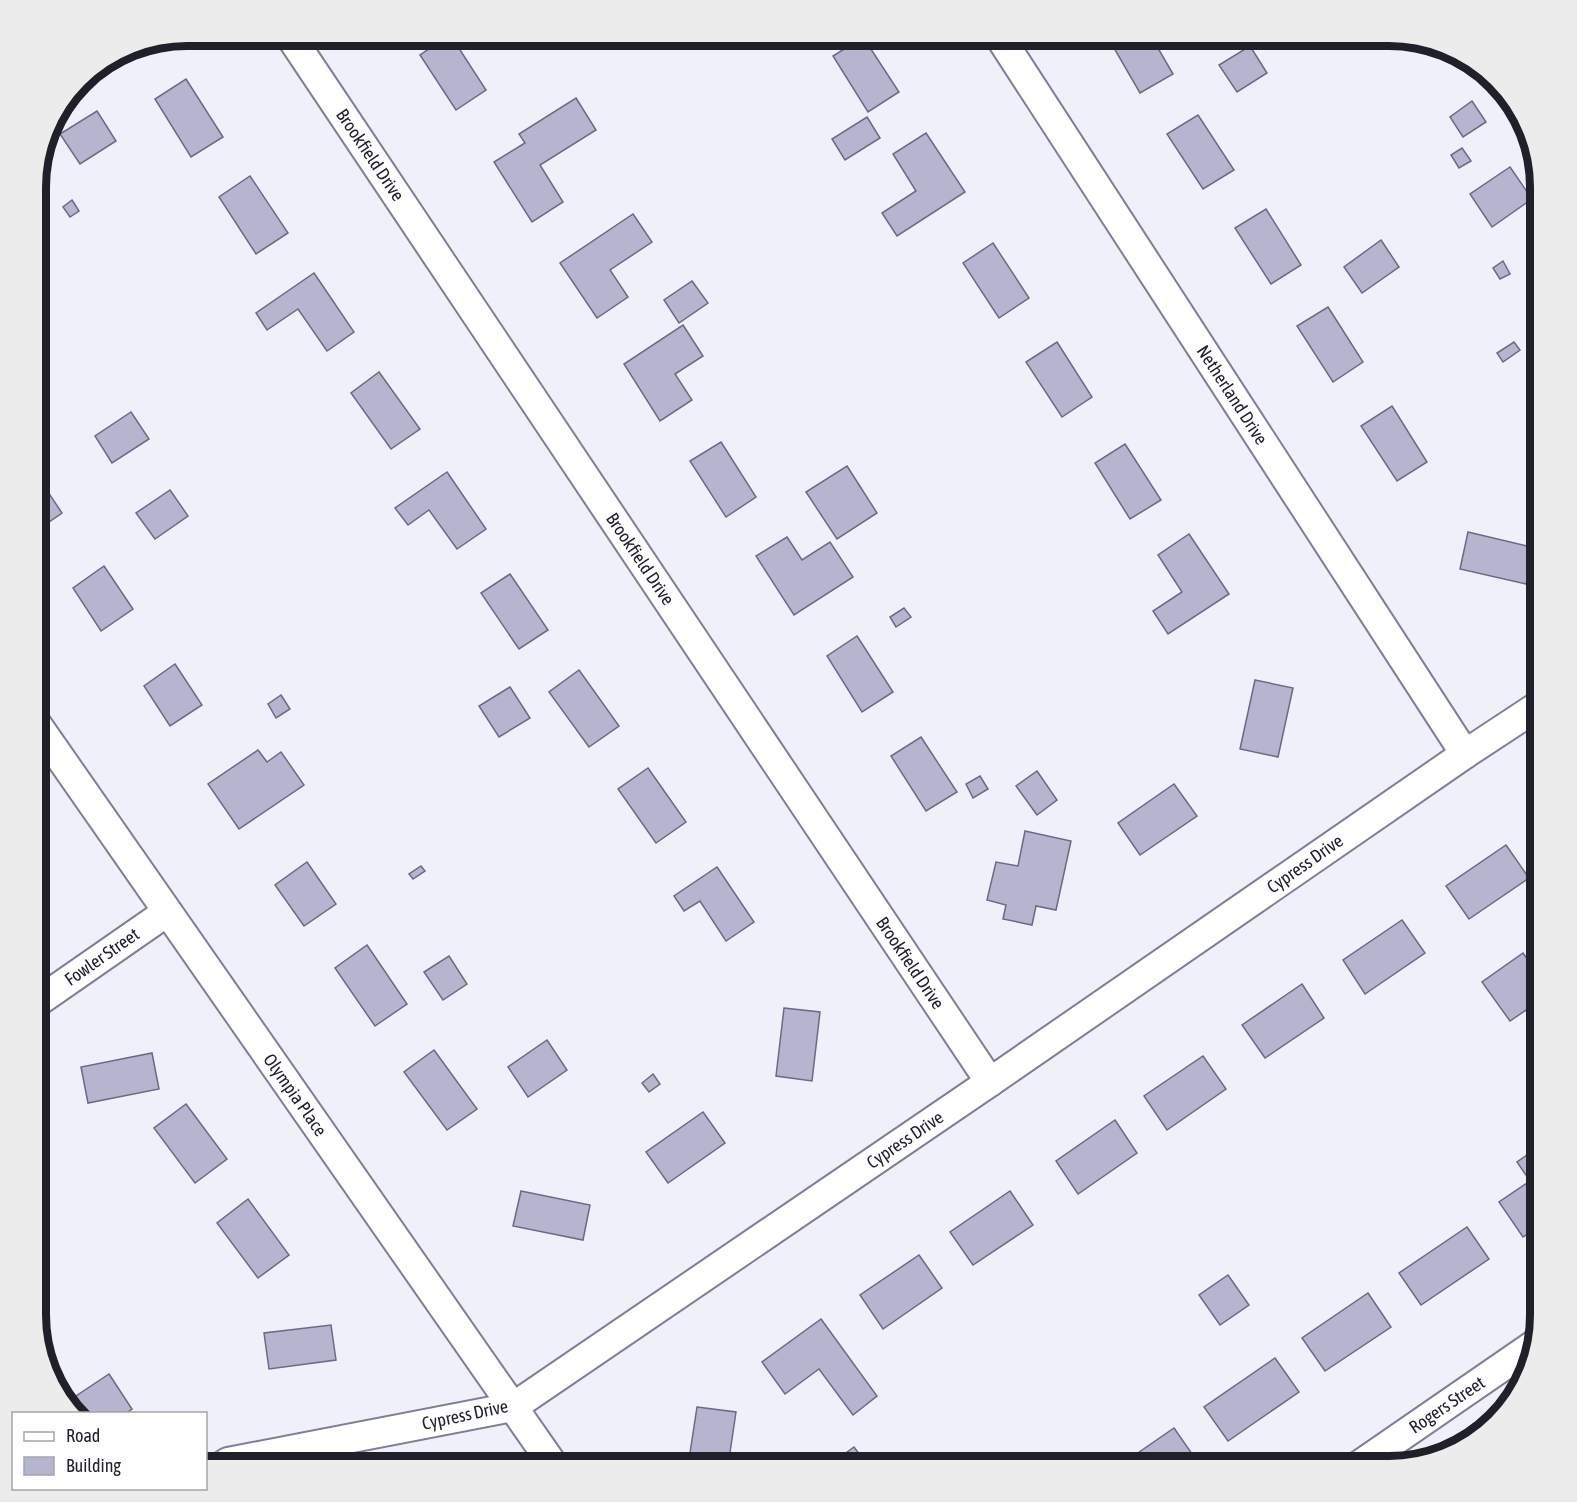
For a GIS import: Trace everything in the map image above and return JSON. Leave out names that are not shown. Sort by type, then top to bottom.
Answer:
[{"type":"street","name":"Netherland Drive","points":[[1006,46],[1465,754]]},
{"type":"street","name":"Brookfield Drive","points":[[297,47],[990,1082]]},
{"type":"street","name":"Cypress Drive","points":[[259,1456],[513,1407],[1530,711]]},
{"type":"street","name":"Olympia Place","points":[[47,739],[547,1456]]},
{"type":"street","name":"Fowler Street","points":[[47,995],[167,912]]},
{"type":"street","name":"Rogers Street","points":[[1373,1456],[1526,1350]]},
{"type":"building","points":[[848,46],[869,46],[899,92],[868,112],[833,56]]},
{"type":"building","points":[[1113,46],[1157,46],[1173,74],[1140,93]]},
{"type":"building","points":[[1250,46],[1267,73],[1237,92],[1219,65]]},
{"type":"building","points":[[432,47],[458,47],[486,90],[456,110],[420,55]]},
{"type":"building","points":[[186,79],[223,137],[191,157],[155,99]]},
{"type":"building","points":[[576,98],[596,130],[540,165],[563,202],[532,222],[494,162],[525,143],[519,134]]},
{"type":"building","points":[[1472,101],[1486,122],[1463,137],[1450,117]]},
{"type":"building","points":[[97,111],[116,141],[80,164],[60,134]]},
{"type":"building","points":[[1198,115],[1234,170],[1203,189],[1167,134]]},
{"type":"building","points":[[867,117],[880,138],[845,160],[832,139]]},
{"type":"building","points":[[926,133],[965,192],[897,236],[882,213],[916,191],[893,154]]},
{"type":"building","points":[[1462,148],[1471,161],[1459,168],[1451,155]]},
{"type":"building","points":[[1510,167],[1530,196],[1530,200],[1492,227],[1470,194]]},
{"type":"building","points":[[250,176],[288,233],[256,254],[219,197]]},
{"type":"building","points":[[72,200],[79,211],[70,217],[63,207]]},
{"type":"building","points":[[1266,209],[1301,265],[1271,284],[1235,228]]},
{"type":"building","points":[[633,214],[652,242],[610,270],[628,297],[597,318],[560,263]]},
{"type":"building","points":[[1381,240],[1399,267],[1362,293],[1344,267]]},
{"type":"building","points":[[993,243],[1029,298],[999,318],[963,263]]},
{"type":"building","points":[[1503,261],[1510,274],[1500,279],[1493,268]]},
{"type":"building","points":[[314,273],[354,332],[327,351],[298,309],[267,330],[256,313]]},
{"type":"building","points":[[692,281],[708,303],[679,323],[664,300]]},
{"type":"building","points":[[1328,307],[1363,362],[1333,382],[1297,326]]},
{"type":"building","points":[[683,325],[703,356],[675,374],[692,400],[660,421],[624,364]]},
{"type":"building","points":[[1057,342],[1092,397],[1062,417],[1026,362]]},
{"type":"building","points":[[1514,342],[1520,350],[1503,362],[1497,353]]},
{"type":"building","points":[[379,372],[420,429],[391,449],[351,393]]},
{"type":"building","points":[[1392,406],[1427,462],[1397,481],[1361,426]]},
{"type":"building","points":[[131,412],[149,439],[112,463],[95,436]]},
{"type":"building","points":[[721,442],[756,497],[726,517],[690,461]]},
{"type":"building","points":[[1125,444],[1161,500],[1130,519],[1095,463]]},
{"type":"building","points":[[847,466],[877,513],[837,539],[806,492]]},
{"type":"building","points":[[447,472],[486,529],[457,549],[429,510],[408,525],[395,508]]},
{"type":"building","points":[[47,490],[62,513],[47,523]]},
{"type":"building","points":[[170,490],[188,516],[155,539],[136,513]]},
{"type":"building","points":[[1468,532],[1530,547],[1530,568],[1526,584],[1460,569]]},
{"type":"building","points":[[1189,534],[1229,594],[1168,634],[1153,611],[1182,592],[1158,555]]},
{"type":"building","points":[[787,537],[802,560],[830,542],[853,577],[794,615],[756,556]]},
{"type":"building","points":[[104,566],[133,609],[101,631],[73,588]]},
{"type":"building","points":[[510,574],[548,630],[519,649],[481,593]]},
{"type":"building","points":[[904,608],[911,617],[896,627],[890,617]]},
{"type":"building","points":[[857,636],[893,692],[862,712],[827,656]]},
{"type":"building","points":[[175,664],[202,705],[170,726],[144,686]]},
{"type":"building","points":[[579,670],[619,726],[589,747],[549,692]]},
{"type":"building","points":[[1255,680],[1293,688],[1278,757],[1240,749]]},
{"type":"building","points":[[510,687],[530,718],[499,737],[479,706]]},
{"type":"building","points":[[281,695],[290,709],[276,718],[268,704]]},
{"type":"building","points":[[921,737],[957,792],[926,811],[891,756]]},
{"type":"building","points":[[258,750],[267,762],[281,752],[304,785],[239,829],[208,784]]},
{"type":"building","points":[[648,768],[686,822],[656,843],[618,789]]},
{"type":"building","points":[[1037,771],[1057,800],[1037,815],[1016,786]]},
{"type":"building","points":[[980,776],[988,789],[973,798],[966,784]]},
{"type":"building","points":[[1174,784],[1197,816],[1140,855],[1118,823]]},
{"type":"building","points":[[1025,831],[1071,841],[1056,910],[1036,906],[1032,925],[1003,919],[1006,905],[987,900],[996,862],[1018,866]]},
{"type":"building","points":[[1506,845],[1529,878],[1469,919],[1446,886]]},
{"type":"building","points":[[307,862],[336,904],[304,926],[275,885]]},
{"type":"building","points":[[421,866],[425,871],[413,879],[409,874]]},
{"type":"building","points":[[717,867],[754,922],[726,941],[700,901],[684,911],[674,896]]},
{"type":"building","points":[[1402,920],[1425,953],[1365,994],[1343,960]]},
{"type":"building","points":[[367,945],[407,1004],[375,1026],[335,968]]},
{"type":"building","points":[[1523,953],[1530,963],[1530,1007],[1510,1021],[1482,982]]},
{"type":"building","points":[[449,956],[467,984],[443,1000],[424,972]]},
{"type":"building","points":[[1302,984],[1324,1018],[1265,1058],[1242,1025]]},
{"type":"building","points":[[784,1008],[820,1012],[812,1081],[776,1076]]},
{"type":"building","points":[[547,1040],[567,1070],[528,1097],[508,1067]]},
{"type":"building","points":[[434,1050],[477,1109],[447,1130],[404,1072]]},
{"type":"building","points":[[152,1053],[159,1089],[88,1103],[81,1067]]},
{"type":"building","points":[[1203,1056],[1226,1089],[1167,1130],[1144,1096]]},
{"type":"building","points":[[653,1074],[660,1084],[649,1092],[642,1083]]},
{"type":"building","points":[[186,1104],[227,1159],[195,1183],[154,1128]]},
{"type":"building","points":[[703,1112],[725,1143],[668,1183],[646,1152]]},
{"type":"building","points":[[1115,1120],[1137,1153],[1078,1194],[1056,1161]]},
{"type":"building","points":[[1530,1153],[1530,1181],[1517,1162]]},
{"type":"building","points":[[1530,1181],[1530,1232],[1523,1237],[1499,1202]]},
{"type":"building","points":[[521,1191],[590,1205],[583,1240],[513,1226]]},
{"type":"building","points":[[1010,1191],[1033,1225],[973,1265],[950,1232]]},
{"type":"building","points":[[248,1199],[289,1255],[258,1278],[217,1223]]},
{"type":"building","points":[[1467,1227],[1489,1259],[1421,1305],[1399,1273]]},
{"type":"building","points":[[919,1255],[942,1288],[883,1329],[860,1295]]},
{"type":"building","points":[[1228,1275],[1249,1305],[1220,1325],[1199,1295]]},
{"type":"building","points":[[1368,1293],[1391,1327],[1325,1371],[1302,1338]]},
{"type":"building","points":[[821,1319],[877,1396],[853,1415],[819,1369],[785,1394],[762,1362]]},
{"type":"building","points":[[331,1325],[336,1360],[269,1369],[264,1333]]},
{"type":"building","points":[[1275,1358],[1299,1392],[1228,1441],[1204,1407]]},
{"type":"building","points":[[109,1374],[132,1409],[128,1412],[86,1412],[73,1398]]},
{"type":"building","points":[[697,1407],[736,1412],[729,1456],[690,1456]]},
{"type":"building","points":[[1174,1428],[1194,1456],[1133,1456]]},
{"type":"building","points":[[854,1447],[861,1456],[842,1456]]}]
